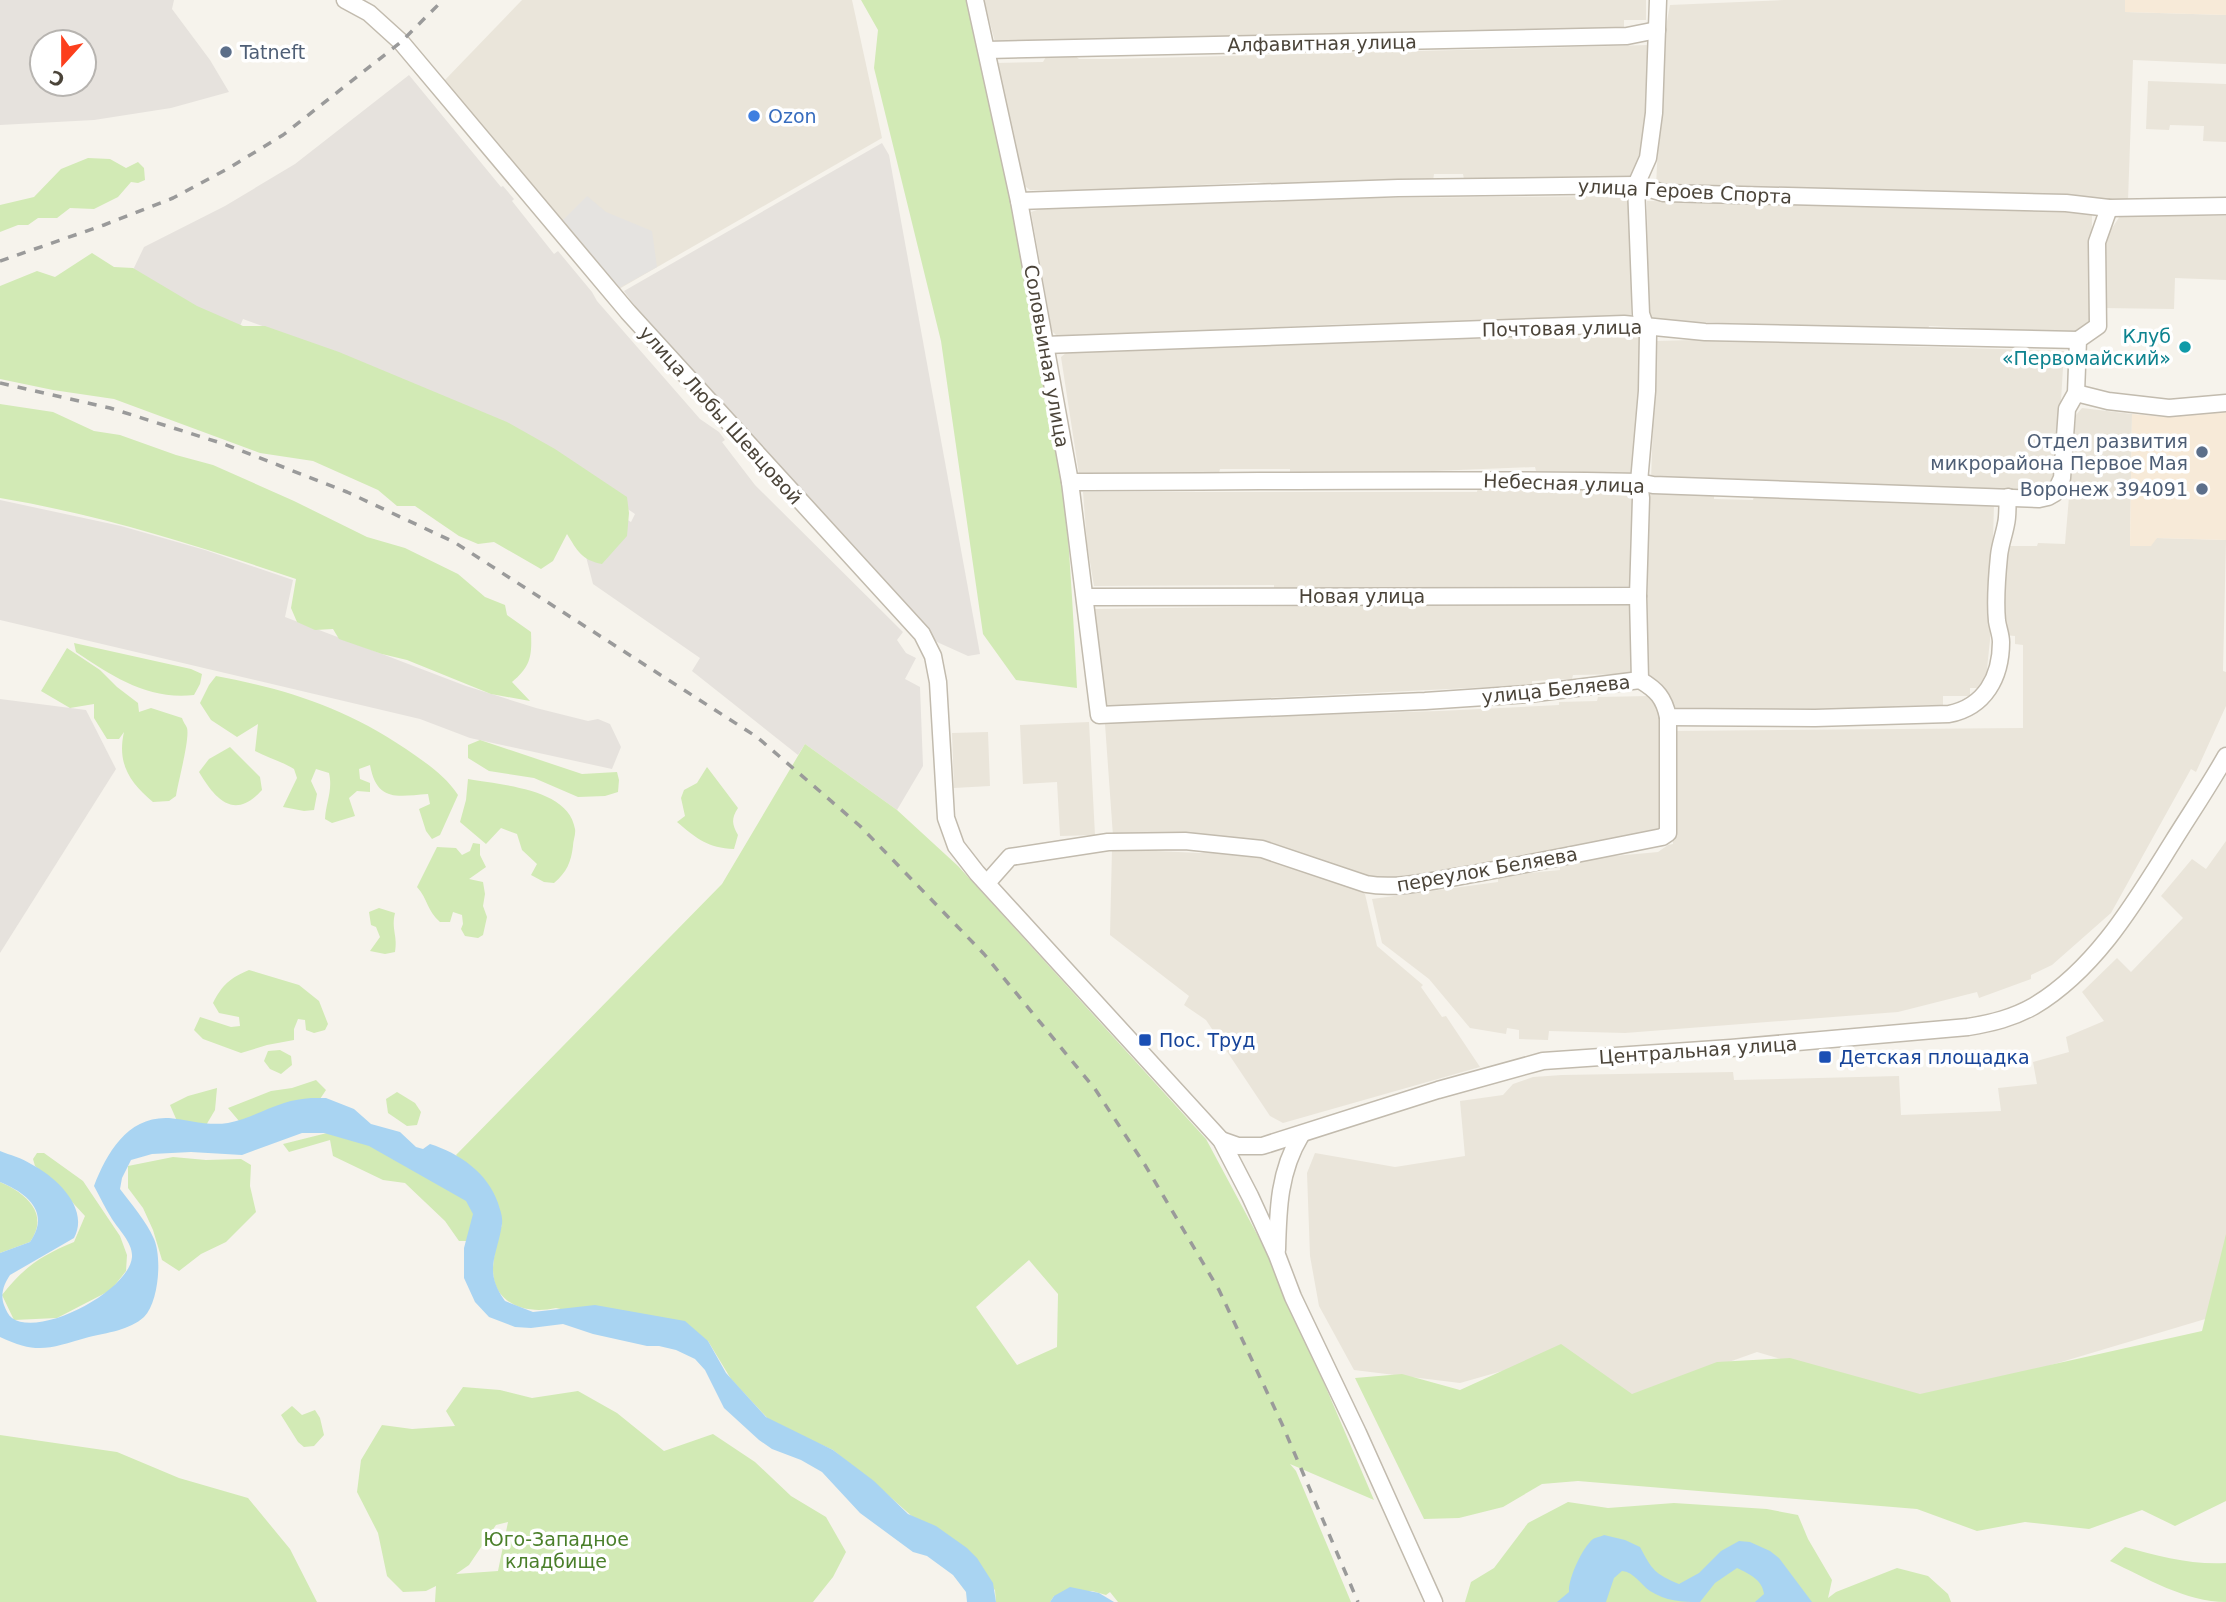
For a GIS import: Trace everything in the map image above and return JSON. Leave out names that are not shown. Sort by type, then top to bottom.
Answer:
[{"type":"street","name":"улица Любы Шевцовой","points":[[345,0],[369,13],[401,41],[628,312],[922,634],[933,656],[938,682],[946,818],[956,846],[1221,1140],[1250,1196],[1293,1297],[1434,1602]]},
{"type":"street","name":"Соловьиная улица","points":[[975,0],[1019,201],[1070,482],[1099,715]]},
{"type":"street","points":[[1640,680],[1639,482],[1647,391],[1648,334],[1641,314],[1636,185],[1648,158],[1654,113],[1658,0]]},
{"type":"street","name":"Алфавитная улица","points":[[987,50],[1627,36],[1657,30]]},
{"type":"street","name":"улица Героев Спорта","points":[[1019,201],[1398,188],[1636,185],[1664,193],[2066,203],[2109,208],[2226,206]]},
{"type":"street","points":[[2109,208],[2097,242],[2098,326],[2078,340],[2076,393],[2108,401],[2169,408],[2226,403]]},
{"type":"street","name":"Почтовая улица","points":[[1045,345],[1624,324],[1705,332],[2078,340]]},
{"type":"street","name":"Небесная улица","points":[[1070,482],[1503,479],[2039,499],[2055,493],[2062,478],[2067,409],[2076,393]]},
{"type":"street","points":[[1668,717],[1815,718],[1950,714],[1961,712],[1973,705],[1994,683],[1998,668],[2002,640],[1997,621],[1999,555],[2007,523],[2007,497]]},
{"type":"street","name":"Новая улица","points":[[1086,597],[1638,596]]},
{"type":"street","name":"улица Беляева","points":[[1099,715],[1425,701],[1528,694],[1640,680],[1655,688],[1664,701],[1668,717]]},
{"type":"street","name":"переулок Беляева","points":[[987,883],[1010,857],[1108,842],[1185,841],[1262,849],[1378,886],[1425,882],[1662,837],[1668,833],[1668,717]]},
{"type":"street","name":"Центральная улица","points":[[1221,1140],[1251,1147],[1301,1135],[1438,1090],[1543,1061],[1968,1027],[2014,1016],[2034,1006],[2066,982],[2114,929],[2140,894],[2226,756]]},
{"type":"street","points":[[1277,1255],[1278,1210],[1285,1168],[1301,1135]]},
{"type":"shaded area","points":[[0,0],[174,0],[172,9],[210,60],[229,92],[171,108],[94,120],[0,125]]},
{"type":"shaded area","points":[[522,0],[852,0],[882,138],[619,289],[443,82]]},
{"type":"shaded area","points":[[984,0],[1646,0],[1646,20],[1624,20],[1624,30],[995,42]]},
{"type":"shaded area","points":[[1784,0],[2125,0],[2125,12],[2226,15],[2226,64],[2133,60],[2128,200],[1656,186],[1663,43],[1670,5]]},
{"type":"shaded area","points":[[2125,0],[2226,0],[2226,15],[2125,12]]},
{"type":"shaded area","points":[[1649,45],[1647,140],[1633,179],[1464,179],[1463,174],[1434,174],[1433,181],[1256,182],[1087,191],[1030,190],[1022,184],[996,63],[1043,62],[1047,55],[1111,59]]},
{"type":"shaded area","points":[[409,75],[501,187],[514,199],[512,201],[554,254],[558,251],[597,301],[700,419],[719,432],[725,440],[722,442],[755,485],[903,632],[897,640],[906,653],[916,658],[905,679],[920,687],[923,766],[897,810],[805,744],[798,755],[692,671],[700,658],[593,584],[581,537],[600,504],[631,522],[635,514],[616,501],[359,361],[243,319],[240,326],[211,315],[132,272],[144,247],[225,206],[295,164]]},
{"type":"shaded area","points":[[2148,81],[2226,84],[2226,142],[2203,141],[2204,126],[2170,125],[2169,130],[2146,129]]},
{"type":"shaded area","points":[[882,143],[889,155],[980,654],[968,656],[937,642],[639,312],[624,291]]},
{"type":"shaded area","points":[[587,196],[606,212],[652,231],[657,267],[619,288],[563,220]]},
{"type":"shaded area","points":[[1632,196],[1631,320],[1517,319],[1347,324],[1058,337],[1052,331],[1031,212],[1040,209],[1358,198]]},
{"type":"shaded area","points":[[1647,201],[1903,204],[2092,211],[2091,324],[2074,334],[1929,326],[1928,329],[1648,323]]},
{"type":"shaded area","points":[[2120,216],[2226,216],[2226,280],[2175,278],[2174,309],[2102,308],[2103,242]]},
{"type":"shaded area","points":[[1642,337],[1640,419],[1633,473],[1536,471],[1535,467],[1361,474],[1290,473],[1290,469],[1220,469],[1219,473],[1079,474],[1061,357],[1066,353],[1144,348]]},
{"type":"shaded area","points":[[1656,341],[2064,351],[2056,484],[2050,491],[1944,490],[1944,487],[1680,477],[1679,481],[1651,479]]},
{"type":"shaded area","points":[[2082,408],[2132,414],[2130,545],[2157,538],[2226,540],[2223,671],[2226,672],[2226,706],[2196,772],[2191,769],[2111,913],[2052,965],[2031,975],[2031,979],[1979,998],[1977,992],[1898,1012],[1625,1033],[1549,1031],[1548,1040],[1519,1039],[1519,1030],[1507,1028],[1506,1034],[1470,1028],[1429,979],[1382,943],[1372,899],[1498,882],[1498,876],[1560,870],[1560,861],[1658,852],[1673,844],[1670,731],[2023,728],[2023,645],[2015,644],[2015,636],[2003,635],[2004,546],[2065,544],[2076,415]]},
{"type":"shaded area","points":[[2191,410],[2226,411],[2226,540],[2157,538],[2151,546],[2130,546],[2132,414],[2165,417]]},
{"type":"shaded area","points":[[1478,487],[1636,490],[1635,586],[1094,586],[1083,492],[1477,492]]},
{"type":"shaded area","points":[[1681,491],[1714,492],[1714,499],[1753,500],[1754,496],[1994,505],[1990,640],[1985,688],[1970,688],[1970,696],[1943,696],[1943,705],[1895,706],[1894,709],[1729,710],[1684,713],[1671,705],[1654,684],[1646,668],[1649,494],[1677,495]]},
{"type":"shaded area","points":[[0,500],[121,526],[205,550],[293,580],[285,617],[466,686],[536,708],[588,721],[598,719],[610,724],[621,747],[612,769],[470,738],[420,719],[0,620]]},
{"type":"shaded area","points":[[1630,604],[1634,611],[1635,669],[1630,674],[1573,675],[1572,679],[1532,681],[1532,685],[1102,706],[1094,609]]},
{"type":"shaded area","points":[[1650,696],[1660,718],[1663,832],[1405,879],[1376,880],[1293,856],[1113,836],[1105,724],[1111,721],[1439,711],[1559,705],[1559,702],[1597,701],[1598,697]]},
{"type":"shaded area","points":[[0,699],[86,710],[116,769],[0,953]]},
{"type":"shaded area","points":[[1089,722],[1095,835],[1060,836],[1057,782],[1023,784],[1020,725]]},
{"type":"shaded area","points":[[988,732],[990,786],[954,788],[952,733]]},
{"type":"shaded area","points":[[2226,841],[2226,1299],[2212,1317],[1927,1402],[1757,1352],[1625,1399],[1562,1354],[1460,1383],[1354,1370],[1319,1306],[1310,1256],[1307,1173],[1315,1153],[1395,1167],[1465,1156],[1460,1101],[1503,1095],[1513,1084],[1533,1077],[1562,1075],[1733,1072],[1734,1080],[1899,1076],[1901,1115],[2001,1111],[1998,1088],[2037,1084],[2033,1062],[2069,1052],[2066,1037],[2104,1021],[2082,992],[2117,958],[2131,972],[2183,918],[2161,896],[2192,859],[2206,869]]},
{"type":"shaded area","points":[[1112,849],[1200,853],[1236,850],[1267,855],[1365,894],[1377,946],[1423,985],[1421,987],[1442,1017],[1446,1016],[1480,1067],[1283,1123],[1270,1116],[1206,1020],[1184,1005],[1189,996],[1110,935]]},
{"type":"green space","points":[[861,0],[966,0],[1023,255],[1053,409],[1066,513],[1077,688],[1016,680],[983,634],[941,341],[874,68],[878,30]]},
{"type":"green space","points":[[88,158],[110,159],[126,168],[138,162],[144,168],[145,180],[131,182],[118,197],[94,209],[70,208],[57,218],[38,218],[28,225],[18,225],[0,232],[0,205],[34,197],[61,169]]},
{"type":"green space","points":[[92,253],[114,267],[133,268],[197,306],[243,326],[265,326],[339,352],[507,422],[555,449],[627,497],[627,536],[602,564],[584,557],[567,534],[553,561],[541,569],[494,542],[478,544],[459,536],[415,506],[397,506],[378,490],[313,461],[260,453],[114,399],[0,379],[0,286],[37,271],[55,277]]},
{"type":"green space","points":[[0,404],[53,412],[94,431],[120,435],[213,465],[367,537],[405,548],[458,574],[485,597],[505,605],[507,615],[531,632],[529,660],[512,682],[530,701],[491,694],[407,660],[339,639],[333,629],[315,630],[297,622],[291,608],[296,579],[149,532],[0,498]]},
{"type":"green space","points":[[74,643],[191,669],[202,674],[200,684],[194,695],[177,696],[146,690],[118,678],[76,652]]},
{"type":"green space","points":[[67,648],[100,670],[138,703],[139,712],[151,708],[182,718],[187,728],[185,751],[176,796],[169,801],[153,802],[137,787],[124,762],[124,732],[119,739],[107,739],[94,718],[94,704],[70,708],[41,691]]},
{"type":"green space","points":[[216,676],[268,687],[315,702],[383,734],[421,759],[441,775],[458,795],[440,835],[432,839],[426,831],[419,809],[430,804],[428,794],[398,796],[384,791],[373,777],[370,765],[359,769],[360,779],[370,783],[370,792],[357,791],[349,798],[355,816],[332,823],[325,819],[330,791],[329,773],[316,769],[311,781],[317,794],[314,810],[283,807],[297,778],[294,769],[255,751],[258,724],[237,737],[211,720],[200,703]]},
{"type":"green space","points":[[480,740],[582,774],[617,772],[618,792],[605,796],[578,797],[534,778],[489,771],[468,758],[468,745]]},
{"type":"green space","points":[[805,744],[897,810],[958,866],[1206,1139],[1274,1266],[1374,1500],[1290,1464],[1296,1471],[1351,1602],[1118,1602],[1110,1592],[1106,1595],[1092,1591],[1054,1596],[1050,1602],[996,1602],[995,1590],[833,1450],[771,1422],[731,1379],[708,1341],[556,1308],[523,1308],[505,1298],[494,1280],[493,1268],[502,1224],[456,1155],[722,884]],"holes":[[[1029,1260],[1058,1294],[1057,1347],[1017,1365],[976,1307]]]},
{"type":"green space","points":[[230,747],[260,777],[262,790],[243,804],[226,803],[219,798],[199,772],[209,759]]},
{"type":"green space","points":[[707,767],[738,808],[733,818],[738,835],[734,849],[703,842],[677,822],[685,816],[681,798],[684,790],[697,783]]},
{"type":"green space","points":[[468,779],[531,791],[560,805],[570,815],[575,831],[571,857],[565,871],[554,883],[544,882],[531,875],[537,864],[522,850],[517,834],[501,828],[486,844],[460,822]]},
{"type":"green space","points":[[473,843],[480,844],[480,855],[486,867],[469,879],[483,882],[485,894],[483,906],[487,917],[483,935],[478,938],[465,936],[461,929],[462,915],[453,912],[450,922],[440,922],[432,914],[417,887],[437,847],[456,848],[462,855],[470,851]]},
{"type":"green space","points":[[379,908],[395,913],[395,952],[385,954],[370,951],[380,937],[376,927],[371,925],[369,912]]},
{"type":"green space","points":[[249,970],[299,985],[319,1001],[328,1024],[325,1030],[314,1033],[306,1030],[305,1020],[298,1019],[294,1040],[241,1053],[203,1039],[194,1030],[200,1017],[231,1027],[240,1026],[239,1017],[219,1013],[213,1003],[227,983]]},
{"type":"green space","points":[[280,1050],[291,1056],[292,1065],[281,1074],[270,1069],[264,1061],[268,1051]]},
{"type":"green space","points":[[316,1080],[326,1090],[316,1105],[239,1121],[228,1108],[271,1091]]},
{"type":"green space","points":[[217,1088],[215,1110],[205,1127],[177,1121],[170,1105],[188,1096]]},
{"type":"green space","points":[[397,1092],[415,1103],[421,1112],[417,1125],[407,1126],[388,1113],[386,1099]]},
{"type":"green space","points":[[331,1132],[390,1146],[480,1209],[471,1237],[466,1241],[459,1241],[445,1221],[405,1183],[383,1180],[333,1156],[330,1140],[289,1152],[283,1144]]},
{"type":"green space","points":[[37,1153],[44,1153],[83,1181],[120,1236],[127,1255],[126,1271],[111,1290],[57,1318],[14,1320],[2,1295],[34,1263],[74,1242],[85,1216],[51,1179],[35,1166],[33,1159]]},
{"type":"green space","points":[[173,1157],[241,1159],[251,1165],[250,1186],[256,1212],[226,1242],[201,1254],[179,1271],[162,1260],[143,1208],[128,1188],[128,1166]]},
{"type":"green space","points":[[0,1182],[26,1198],[36,1214],[37,1222],[36,1232],[30,1242],[0,1253]]},
{"type":"green space","points":[[2226,1234],[2226,1501],[2175,1526],[2142,1510],[2089,1529],[2025,1522],[1977,1531],[1917,1509],[1578,1481],[1542,1484],[1503,1507],[1459,1518],[1424,1519],[1355,1378],[1402,1374],[1460,1390],[1561,1344],[1632,1394],[1717,1362],[1790,1358],[1920,1394],[2202,1331]]},
{"type":"green space","name":"Юго-Западное кладбище","points":[[463,1387],[500,1390],[532,1398],[578,1391],[617,1413],[664,1451],[713,1434],[755,1462],[791,1496],[826,1517],[846,1552],[833,1577],[813,1602],[435,1602],[436,1586],[426,1591],[403,1592],[387,1576],[378,1533],[357,1492],[361,1460],[382,1425],[412,1429],[455,1426],[446,1411]],"holes":[[[508,1522],[498,1571],[456,1574],[469,1565],[496,1525]]]},
{"type":"green space","points":[[292,1406],[302,1415],[315,1410],[320,1418],[324,1435],[314,1446],[304,1447],[298,1442],[281,1415]]},
{"type":"green space","points":[[0,1435],[117,1452],[179,1478],[248,1498],[290,1549],[317,1602],[0,1602]]},
{"type":"green space","points":[[1568,1502],[1608,1508],[1674,1503],[1767,1509],[1798,1515],[1808,1539],[1832,1580],[1828,1598],[1836,1592],[1897,1568],[1928,1576],[1948,1594],[1951,1602],[1465,1602],[1471,1582],[1494,1568],[1528,1523]]},
{"type":"green space","points":[[2125,1547],[2187,1561],[2226,1563],[2226,1602],[2181,1594],[2110,1561]]},
{"type":"water","points":[[326,1098],[354,1109],[371,1124],[400,1132],[416,1147],[423,1149],[430,1144],[441,1148],[462,1159],[480,1174],[493,1192],[502,1216],[493,1272],[498,1290],[505,1301],[533,1312],[595,1305],[685,1321],[708,1341],[726,1373],[766,1417],[833,1450],[874,1481],[908,1514],[936,1526],[967,1548],[993,1583],[996,1602],[967,1602],[966,1592],[953,1575],[927,1556],[913,1552],[860,1513],[822,1472],[801,1460],[772,1449],[759,1440],[724,1408],[705,1370],[695,1359],[676,1350],[593,1334],[563,1324],[515,1327],[489,1317],[475,1302],[464,1278],[464,1248],[473,1214],[466,1201],[369,1146],[324,1133],[302,1133],[242,1155],[191,1152],[152,1154],[131,1160],[120,1189],[151,1232],[158,1257],[156,1290],[144,1317],[125,1328],[54,1347],[24,1346],[0,1337],[0,1253],[30,1242],[38,1222],[37,1213],[27,1198],[0,1182],[0,1151],[27,1162],[51,1177],[68,1195],[78,1216],[74,1238],[10,1275],[4,1286],[3,1301],[12,1318],[25,1323],[42,1322],[81,1308],[100,1297],[116,1284],[127,1270],[132,1252],[94,1186],[105,1161],[131,1130],[155,1119],[228,1123],[287,1102]]},
{"type":"water","points":[[1604,1535],[1640,1547],[1655,1570],[1679,1584],[1699,1573],[1721,1551],[1739,1541],[1750,1542],[1779,1558],[1812,1602],[1755,1602],[1764,1594],[1761,1584],[1737,1568],[1715,1583],[1700,1602],[1662,1597],[1622,1571],[1614,1578],[1606,1602],[1557,1602],[1569,1592],[1573,1572],[1584,1549],[1593,1539]]},
{"type":"water","points":[[1070,1587],[1099,1593],[1114,1602],[1050,1602],[1054,1596]]},
{"type":"railway","points":[[0,261],[173,198],[229,168],[283,135],[401,42],[443,0]]},
{"type":"railway","points":[[0,383],[110,408],[224,444],[347,492],[454,542],[757,737],[860,826],[984,954],[1095,1089],[1145,1165],[1219,1290],[1282,1424],[1358,1602]]},
{"type":"place","name":"Tatneft","points":[[226,52]]},
{"type":"place","name":"Ozon","points":[[754,116]]},
{"type":"place","name":"Клуб «Первомайский»","points":[[2185,347]]},
{"type":"place","name":"Отдел развития микрорайона Первое Мая","points":[[2202,452]]},
{"type":"place","name":"Воронеж 394091","points":[[2202,489]]},
{"type":"place","name":"Пос. Труд","points":[[1145,1040]]},
{"type":"place","name":"Детская площадка","points":[[1825,1057]]}]
